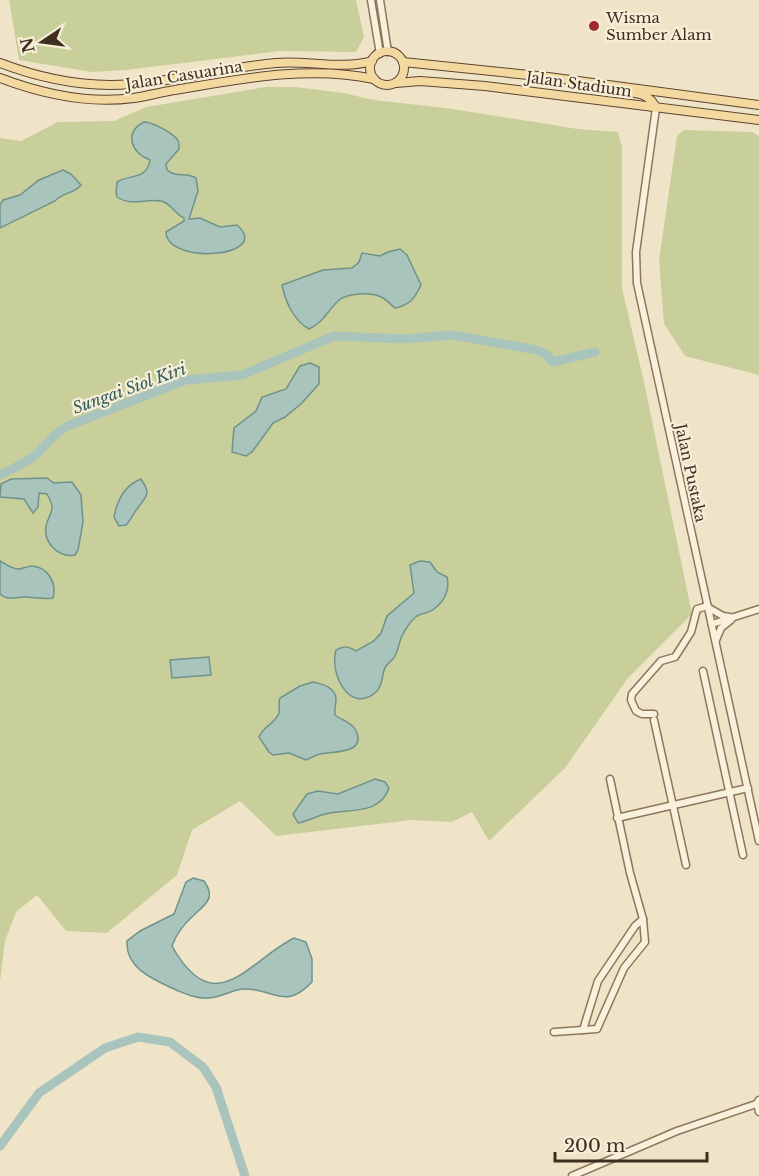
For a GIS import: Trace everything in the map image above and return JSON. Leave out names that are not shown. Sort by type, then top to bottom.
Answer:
[{"type":"main road","points":[[384,53],[397,55],[403,62],[403,75],[396,83],[382,84],[374,79],[371,70],[372,61],[384,53]]},
{"type":"main road","name":"Jalan Casuarina","points":[[0,63],[29,74],[99,85],[158,81],[278,62],[348,64],[372,61]]},
{"type":"main road","name":"Jalan Stadium","points":[[403,62],[548,77],[759,105]]},
{"type":"main road","name":"Jalan Casuarina","points":[[0,78],[46,93],[99,99],[134,98],[233,81],[302,73],[359,75],[374,79]]},
{"type":"main road","name":"Jalan Stadium","points":[[396,83],[420,81],[485,86],[759,120]]},
{"type":"main road","points":[[591,83],[614,90],[643,94],[648,96],[656,108]]},
{"type":"street","points":[[371,0],[384,53]]},
{"type":"street","points":[[380,0],[384,53]]},
{"type":"street","name":"Jalan Pustaka","points":[[656,108],[636,252],[637,283],[759,841]]},
{"type":"street","points":[[686,865],[654,717],[636,711],[631,700],[632,694],[662,661],[675,657],[691,632],[697,609],[708,607],[723,616],[734,618]]},
{"type":"street","points":[[712,624],[759,609]]},
{"type":"street","points":[[716,640],[721,628],[734,618]]},
{"type":"street","points":[[702,671],[743,855]]},
{"type":"street","points":[[554,1032],[597,1029],[624,968],[645,942],[643,919],[617,818],[610,779]]},
{"type":"street","points":[[617,818],[748,788]]},
{"type":"street","points":[[583,1030],[598,981],[635,926],[643,919]]},
{"type":"street","points":[[572,1176],[677,1131],[758,1102],[759,1112]]},
{"type":"green space","points":[[9,0],[356,0],[364,37],[356,52],[280,51],[92,72],[19,60]]},
{"type":"green space","points":[[266,87],[295,87],[343,93],[374,100],[446,108],[578,129],[618,132],[622,147],[622,288],[692,614],[628,678],[565,768],[489,841],[472,812],[452,822],[412,820],[276,836],[240,801],[192,830],[177,875],[107,933],[66,931],[37,895],[16,912],[5,941],[0,982],[0,138],[21,141],[58,122],[114,121],[146,107]]},
{"type":"green space","points":[[684,130],[752,132],[759,136],[759,375],[685,356],[664,324],[659,260],[677,136]]},
{"type":"water","points":[[144,122],[166,131],[179,142],[179,149],[166,164],[167,170],[174,174],[196,178],[198,191],[189,219],[200,218],[220,227],[237,225],[245,236],[242,244],[231,250],[216,253],[183,250],[171,243],[166,232],[184,221],[184,218],[168,204],[155,200],[133,202],[117,197],[117,182],[142,174],[148,166],[150,160],[139,153],[132,143],[134,132]]},
{"type":"water","points":[[63,170],[71,174],[81,185],[72,192],[0,228],[0,205],[3,200],[20,195],[39,180]]},
{"type":"water","points":[[400,249],[407,255],[421,285],[414,297],[405,305],[395,308],[383,298],[371,294],[348,296],[339,300],[322,320],[309,329],[299,321],[285,298],[282,285],[323,270],[352,268],[359,262],[362,253],[380,256]]},
{"type":"water","points":[[310,363],[319,367],[319,384],[302,403],[285,417],[273,423],[252,452],[246,456],[232,452],[234,428],[256,411],[262,397],[286,389],[300,366]]},
{"type":"water","points":[[47,478],[54,483],[72,482],[81,495],[83,522],[75,555],[58,552],[47,538],[46,526],[52,507],[47,494],[39,493],[38,507],[33,513],[24,499],[0,497],[1,484],[11,479]]},
{"type":"water","points":[[141,479],[147,492],[145,498],[128,523],[119,526],[114,517],[117,505],[126,489]]},
{"type":"water","points":[[0,561],[16,569],[32,566],[43,569],[50,577],[54,587],[53,598],[9,598],[0,594]]},
{"type":"water","points":[[420,561],[430,562],[437,572],[447,577],[448,586],[444,599],[434,609],[412,620],[401,638],[395,656],[384,669],[380,686],[376,692],[367,698],[358,699],[344,689],[339,680],[335,660],[336,650],[346,647],[356,651],[374,641],[381,633],[387,616],[414,593],[410,565]]},
{"type":"water","points":[[209,657],[211,675],[172,678],[170,660]]},
{"type":"water","points":[[313,682],[328,687],[334,692],[335,715],[355,729],[358,737],[357,743],[353,748],[347,750],[320,754],[306,760],[289,753],[273,755],[259,737],[277,716],[280,698],[300,686]]},
{"type":"water","points":[[375,779],[385,782],[389,788],[385,796],[372,806],[326,814],[298,823],[293,814],[307,794],[318,791],[338,794]]},
{"type":"water","points":[[193,878],[204,881],[208,887],[209,897],[183,927],[172,946],[188,969],[203,980],[217,983],[232,979],[294,938],[306,942],[312,959],[312,982],[303,991],[286,997],[243,989],[217,997],[204,998],[192,996],[159,982],[136,966],[128,951],[127,941],[140,931],[174,914],[186,882]]},
{"type":"waterway","name":"Sungai Siol Kiri","points":[[0,475],[30,459],[70,425],[186,380],[242,375],[334,336],[403,339],[453,335],[536,350],[546,354],[553,362],[595,352]]},
{"type":"waterway","points":[[0,1146],[39,1093],[105,1048],[138,1037],[170,1042],[203,1067],[216,1087],[245,1176]]},
{"type":"place","name":"Wisma Sumber Alam","points":[[594,26]]}]
